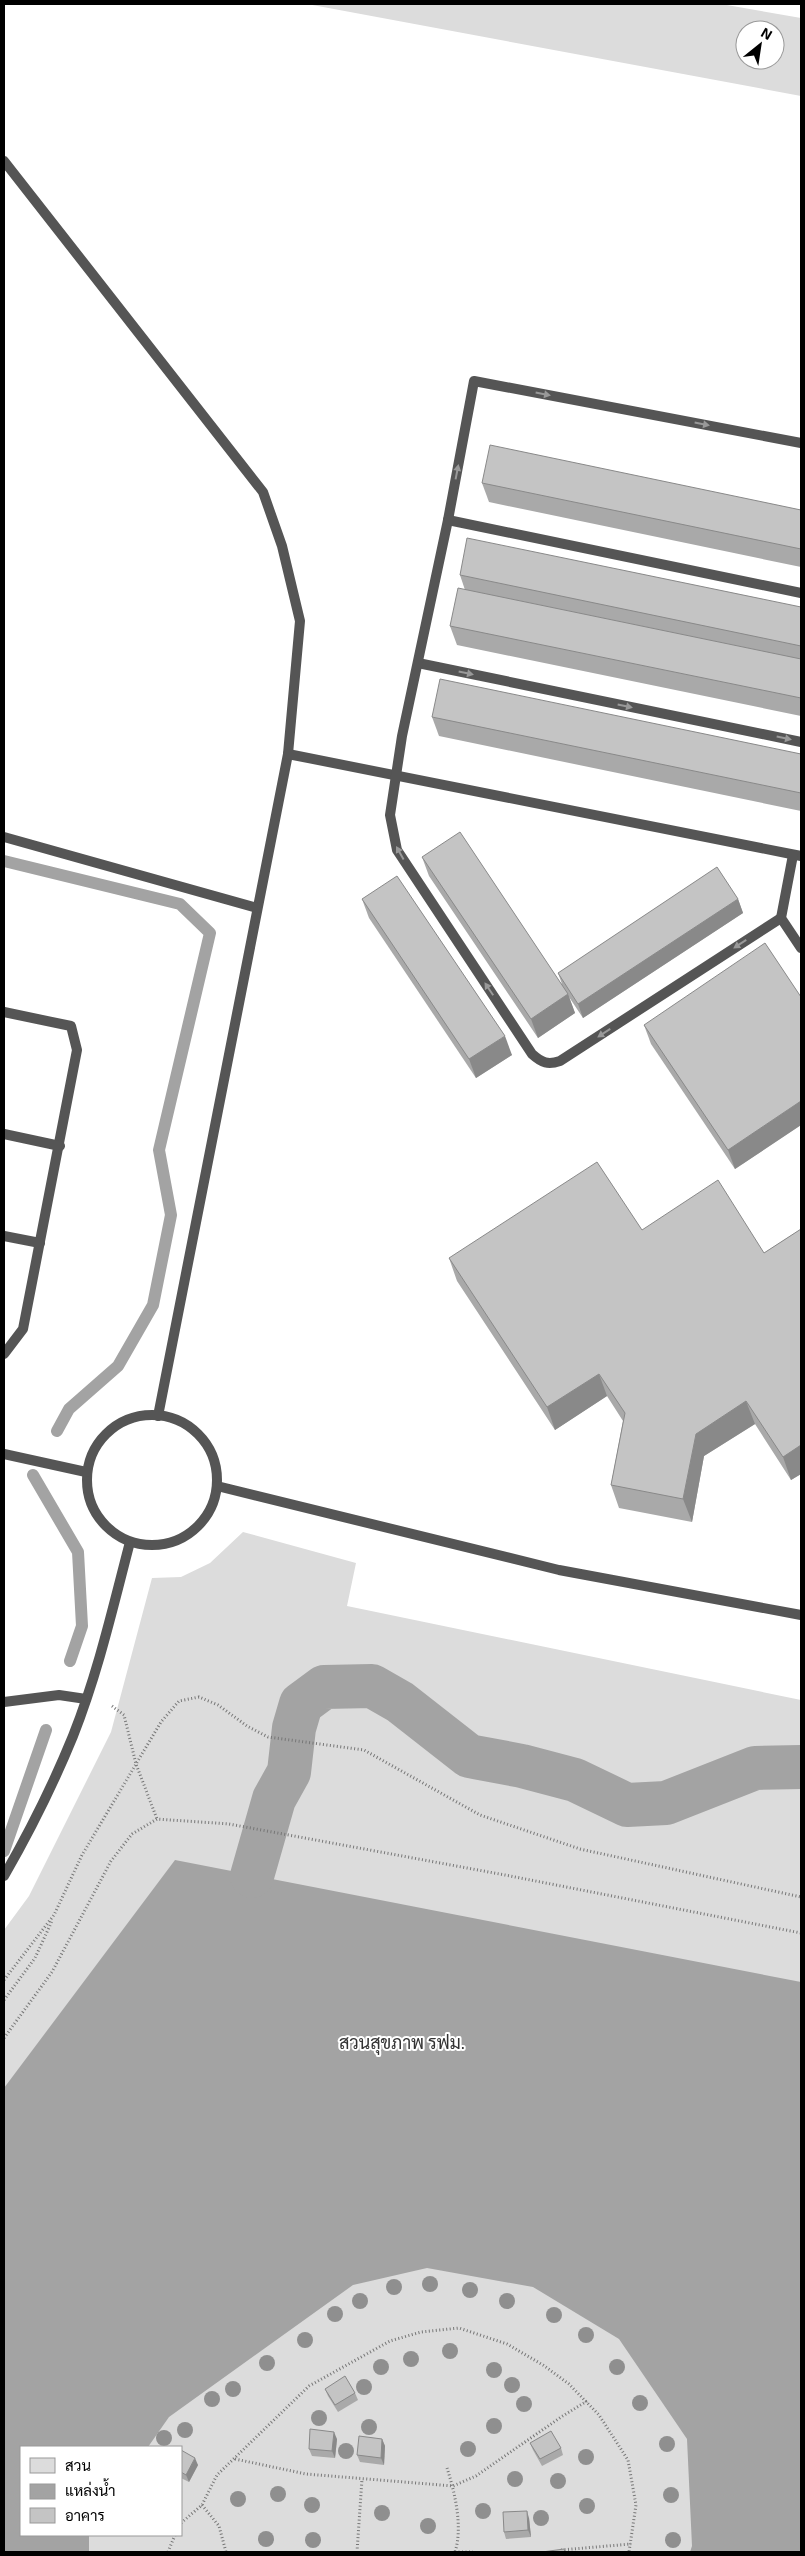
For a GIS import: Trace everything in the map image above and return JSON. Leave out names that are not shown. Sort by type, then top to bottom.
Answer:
[{"type":"lane","points":[[4,160],[263,492],[282,546],[300,621],[288,754],[158,1416]]},
{"type":"lane","points":[[288,754],[396,776],[797,856],[781,918],[560,1061],[550,1064],[540,1062],[532,1054],[397,850],[390,815],[396,776],[474,381],[801,443]]},
{"type":"lane","points":[[448,520],[801,592]]},
{"type":"lane","points":[[418,663],[801,742]]},
{"type":"lane","points":[[4,837],[257,908]]},
{"type":"lane","points":[[781,918],[801,948]]},
{"type":"lane","points":[[4,1012],[71,1026],[78,1050],[23,1329],[4,1354]]},
{"type":"lane","points":[[4,1134],[60,1146]]},
{"type":"lane","points":[[4,1236],[40,1243]]},
{"type":"lane","points":[[150,1414],[171,1418],[191,1428],[206,1444],[215,1464],[217,1486],[208,1514],[188,1535],[160,1545],[130,1542],[105,1526],[94,1510],[89,1502],[86,1472],[96,1444],[111,1428],[130,1418],[150,1414]]},
{"type":"lane","points":[[4,1454],[86,1472]]},
{"type":"lane","points":[[217,1486],[560,1570],[801,1615]]},
{"type":"lane","points":[[4,1876],[34,1823],[73,1736],[96,1668],[130,1542]]},
{"type":"lane","points":[[4,1702],[59,1695],[86,1699]]},
{"type":"path","points":[[4,2000],[35,1958],[82,1855],[160,1722],[179,1702],[199,1697],[218,1705],[247,1726],[268,1737],[364,1750],[480,1816],[580,1849],[801,1897]]},
{"type":"path","points":[[86,1699],[105,1701],[124,1715],[136,1764],[156,1819]]},
{"type":"path","points":[[4,2038],[52,1972],[111,1861],[132,1834],[156,1819],[229,1824],[801,1933]]},
{"type":"path","points":[[4,1980],[54,1916]]},
{"type":"path","points":[[182,2522],[202,2505],[217,2474],[310,2386],[390,2341],[421,2332],[459,2328],[507,2344],[543,2365],[569,2384],[587,2401],[612,2433],[628,2460],[636,2505],[629,2552]]},
{"type":"path","points":[[235,2459],[306,2474],[453,2486],[476,2476],[530,2437],[587,2401]]},
{"type":"path","points":[[447,2468],[453,2486],[459,2539],[455,2552],[473,2552]]},
{"type":"path","points":[[357,2552],[362,2479]]},
{"type":"path","points":[[202,2505],[219,2526],[226,2552]]},
{"type":"path","points":[[168,2552],[175,2536]]},
{"type":"path","points":[[559,2550],[631,2544]]},
{"type":"green space","points":[[307,4],[721,4],[801,18],[801,96]]},
{"type":"green space","name":"สวนสุขภาพ รฟม.","points":[[243,1532],[356,1563],[347,1606],[801,1700],[801,2552],[4,2552],[4,1930],[29,1896],[111,1732],[152,1578],[181,1577],[210,1563]]},
{"type":"water","points":[[175,1860],[801,1982],[801,2552],[690,2552],[692,2546],[687,2439],[619,2339],[533,2287],[427,2268],[353,2285],[169,2417],[149,2446],[20,2446],[20,2536],[89,2536],[89,2552],[4,2552],[4,2088]]},
{"type":"building","points":[[490,445],[801,510],[801,549],[482,483]]},
{"type":"building","points":[[467,538],[801,607],[801,646],[460,575]]},
{"type":"building","points":[[458,588],[801,659],[801,698],[450,626]]},
{"type":"building","points":[[440,679],[801,754],[801,793],[432,717]]},
{"type":"building","points":[[460,832],[568,994],[531,1019],[422,857]]},
{"type":"building","points":[[717,867],[738,899],[578,1004],[558,973]]},
{"type":"building","points":[[397,876],[505,1036],[469,1059],[362,899]]},
{"type":"building","points":[[765,943],[801,997],[801,1101],[728,1150],[644,1025]]},
{"type":"building","points":[[597,1162],[642,1230],[718,1180],[764,1253],[801,1229],[801,1445],[783,1457],[746,1401],[696,1434],[683,1499],[611,1485],[625,1413],[599,1374],[547,1407],[449,1258]]},
{"type":"building","points":[[345,2376],[355,2393],[335,2405],[325,2389]]},
{"type":"building","points":[[310,2429],[334,2432],[332,2451],[309,2449]]},
{"type":"building","points":[[551,2431],[561,2448],[540,2459],[530,2443]]},
{"type":"building","points":[[359,2436],[382,2439],[381,2458],[357,2455]]},
{"type":"building","points":[[182,2451],[195,2458],[186,2475],[182,2473]]},
{"type":"building","points":[[527,2511],[528,2530],[504,2532],[503,2512]]},
{"type":"building","points":[[564,2549],[565,2552],[542,2552]]},
{"type":"waterway","points":[[4,861],[180,904],[210,933],[159,1150],[171,1215],[153,1305],[118,1366],[69,1409],[57,1431]]},
{"type":"waterway","points":[[33,1475],[78,1552],[82,1626],[70,1661]]},
{"type":"waterway","points":[[252,1876],[274,1799],[289,1772],[294,1728],[301,1704],[324,1687],[372,1686],[400,1702],[469,1756],[522,1766],[575,1780],[627,1805],[666,1803],[755,1768],[801,1767]]},
{"type":"waterway","points":[[4,1851],[46,1730]]}]
